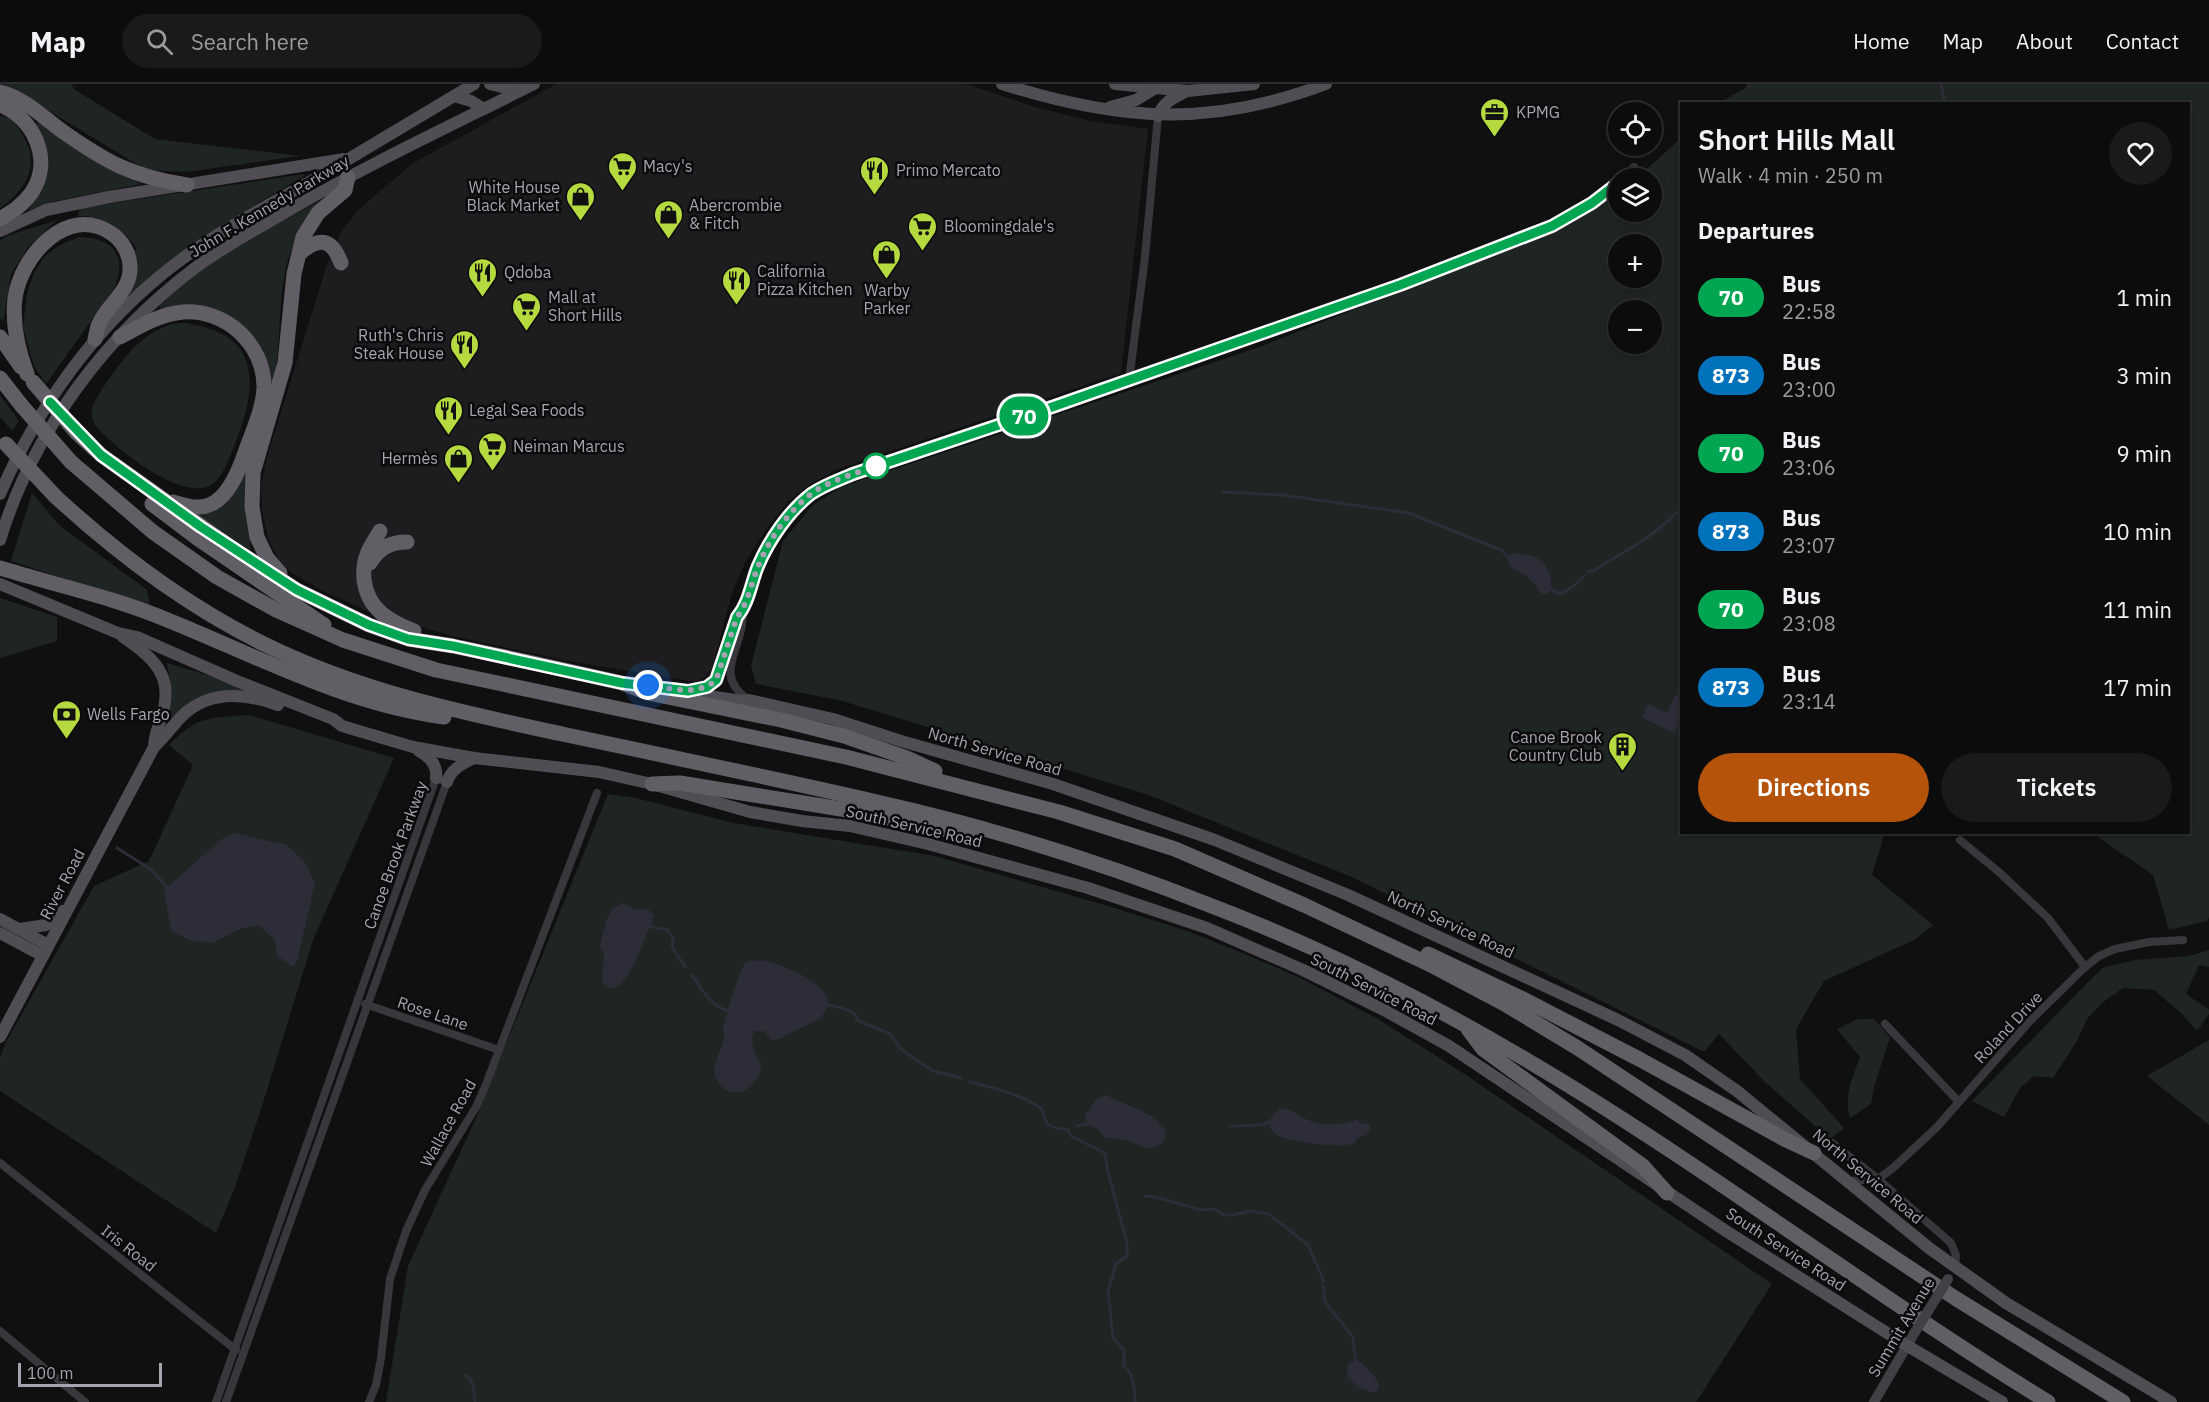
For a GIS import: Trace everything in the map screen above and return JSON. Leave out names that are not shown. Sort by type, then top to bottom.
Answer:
[{"type":"highway","points":[[0,92],[25,104],[104,160],[121,169],[155,179],[187,184]]},
{"type":"highway","points":[[0,105],[14,111],[32,130],[40,156],[38,178],[33,191],[16,209],[0,219]]},
{"type":"highway","points":[[297,590],[271,563],[259,544],[252,507],[256,460],[285,363],[294,274],[303,237],[312,221],[325,206],[345,190],[348,177]]},
{"type":"highway","points":[[30,378],[18,345],[15,310],[15,298],[22,274],[33,255],[47,240],[57,233],[82,225],[94,225],[115,236],[125,248],[130,266],[125,288],[99,325],[95,339]]},
{"type":"highway","points":[[300,253],[316,243],[327,243],[335,249],[342,263]]},
{"type":"highway","points":[[120,337],[146,322],[170,315],[182,312],[206,315],[228,324],[245,337],[254,350],[262,370],[264,390],[261,405],[243,459],[222,496],[209,506],[194,507],[161,498]]},
{"type":"highway","points":[[0,337],[30,378],[78,433],[101,455],[297,590],[369,625],[408,639],[453,646],[622,683],[648,693],[781,720],[843,736],[907,758],[979,790]]},
{"type":"highway","points":[[0,378],[71,462],[153,532],[208,571],[276,610],[343,640],[447,672],[846,757],[979,790],[1059,812],[1175,849],[1304,905],[1448,962],[1651,1065],[1786,1140],[1814,1153]]},
{"type":"highway","points":[[3,440],[56,497],[125,558],[208,614],[265,645],[315,667],[386,693],[455,711],[954,820],[1072,855],[1222,909],[1318,951],[1465,1024],[1556,1077],[1935,1330],[2048,1402]]},
{"type":"highway","points":[[101,455],[112,471],[197,538],[295,604],[343,640]]},
{"type":"highway","points":[[380,531],[364,563],[364,580],[370,601],[385,618],[453,646]]},
{"type":"highway","points":[[364,580],[370,562],[378,552],[396,542],[407,542]]},
{"type":"highway","points":[[6,577],[146,612],[338,691],[420,714],[557,733]]},
{"type":"highway","points":[[652,784],[680,783],[852,811],[952,831],[993,832]]},
{"type":"highway","points":[[1304,905],[1432,966],[1503,1003],[1576,1047],[1955,1298],[2123,1402]]},
{"type":"highway","points":[[1465,1024],[1483,1048],[1642,1166],[1667,1192]]},
{"type":"main road","name":"John F. Kennedy Parkway","points":[[0,494],[11,469],[62,382],[95,339],[140,293],[212,238],[474,84]]},
{"type":"main road","points":[[490,84],[502,87],[531,85]]},
{"type":"main road","points":[[1002,84],[1100,110],[1158,116],[1203,114],[1247,108],[1297,95],[1326,84]]},
{"type":"main road","points":[[1115,84],[1188,91],[1254,84]]},
{"type":"main road","name":"John F. Kennedy Parkway","points":[[0,540],[33,458],[85,376],[150,306],[197,266],[226,247],[348,177],[531,85]]},
{"type":"main road","points":[[1100,110],[1136,100],[1154,89]]},
{"type":"main road","points":[[1158,116],[1168,100],[1188,91]]},
{"type":"main road","points":[[454,96],[471,101],[484,110]]},
{"type":"main road","points":[[0,231],[46,210],[352,157]]},
{"type":"main road","points":[[6,577],[118,633],[137,637],[237,681],[333,719],[342,726]]},
{"type":"main road","name":"River Road","points":[[118,633],[151,658],[165,683],[165,703],[154,738],[154,747]]},
{"type":"main road","name":"North Service Road","points":[[622,683],[688,691],[694,694],[742,701],[749,700],[832,718],[901,741],[1053,784],[1215,840],[1348,894],[1618,1020],[1685,1055],[1737,1091],[1956,1268],[2006,1303],[2171,1402]]},
{"type":"main road","name":"River Road","points":[[0,1037],[154,747],[190,709],[219,697],[238,695],[276,704],[331,726],[342,726]]},
{"type":"main road","name":"South Service Road","points":[[342,726],[413,747],[474,758],[599,772],[652,784],[750,812],[850,826],[928,844],[1088,888],[1207,928],[1303,970],[1384,1010],[1449,1046],[1667,1192],[1906,1345],[2002,1402]]},
{"type":"main road","points":[[413,747],[428,756],[441,780],[474,758]]},
{"type":"main road","points":[[20,929],[38,927],[53,921],[74,896]]},
{"type":"main road","points":[[0,919],[20,929],[46,950]]},
{"type":"main road","points":[[0,933],[46,950]]},
{"type":"street","points":[[1129,380],[1145,257],[1158,116]]},
{"type":"street","points":[[688,691],[707,687],[716,680],[737,617],[767,548],[790,515],[820,488],[853,474],[1400,285],[1552,226],[1592,203],[1608,191]]},
{"type":"street","points":[[742,610],[744,620],[732,661],[730,680],[738,693],[749,700]]},
{"type":"street","name":"Canoe Brook Parkway","points":[[216,1402],[358,1001],[441,780]]},
{"type":"street","name":"Canoe Brook Parkway","points":[[226,1402],[368,1005],[441,780]]},
{"type":"street","name":"Wallace Road","points":[[369,1402],[376,1385],[381,1358],[390,1279],[406,1231],[425,1190],[476,1107],[597,793]]},
{"type":"street","points":[[1960,840],[2000,873],[2048,918],[2085,967]]},
{"type":"street","name":"Roland Drive","points":[[1878,1179],[1901,1161],[1959,1102],[2028,1023],[2099,956],[2115,949],[2149,942],[2183,940]]},
{"type":"street","name":"Rose Lane","points":[[358,1001],[499,1050]]},
{"type":"street","points":[[1885,1024],[1959,1102]]},
{"type":"street","points":[[1832,1143],[1878,1179],[1951,1243],[1956,1255],[1956,1268]]},
{"type":"street","name":"Iris Road","points":[[0,1163],[242,1355]]},
{"type":"street","points":[[1848,1181],[1878,1179]]},
{"type":"street","name":"Summit Avenue","points":[[1874,1402],[1906,1345],[1956,1268]]},
{"type":"street","points":[[0,1331],[85,1402]]},
{"type":"shaded area","points":[[2,84],[71,84],[75,90],[155,139],[300,156],[186,172],[146,170]]},
{"type":"shaded area","points":[[556,84],[966,84],[1035,107],[1091,121],[1148,129],[1121,373],[838,469],[807,486],[787,503],[765,531],[746,561],[732,593],[712,669],[704,678],[695,682],[574,662],[452,636],[369,612],[323,591],[293,574],[279,561],[268,538],[262,511],[261,489],[266,460],[326,268],[340,234],[358,210],[412,164]]},
{"type":"shaded area","points":[[1747,84],[2209,84],[2209,917],[2207,921],[2169,930],[2153,875],[2093,834],[2190,834],[2190,102],[1720,102],[1746,88]]},
{"type":"shaded area","points":[[0,116],[11,118],[25,139],[31,161],[24,184],[13,198],[0,208]]},
{"type":"shaded area","points":[[39,122],[105,167],[142,184],[55,201],[27,211],[36,198],[42,137],[35,123]]},
{"type":"shaded area","points":[[1680,139],[1680,834],[1885,834],[1872,875],[1933,925],[1916,939],[1824,981],[1796,1029],[1800,1079],[1844,1128],[1830,1139],[1765,1082],[1719,1034],[1704,1052],[1354,878],[1146,794],[839,700],[756,684],[751,666],[783,541],[812,506],[841,487],[1262,346],[1557,229],[1608,196],[1608,222],[1662,222],[1662,168],[1648,168]]},
{"type":"shaded area","points":[[303,174],[305,176],[189,248],[130,294],[134,251],[137,249],[112,224],[97,218],[78,216],[80,208]]},
{"type":"shaded area","points":[[328,196],[303,226],[290,254],[282,291],[273,385],[260,349],[182,307],[161,309],[159,306],[218,259]]},
{"type":"shaded area","points":[[57,220],[29,246],[11,274],[3,322],[0,317],[0,240]]},
{"type":"shaded area","points":[[79,237],[101,241],[115,251],[118,258],[118,277],[114,289],[46,384],[34,366],[23,327],[27,293],[34,273],[45,256],[60,245]]},
{"type":"shaded area","points":[[187,323],[226,336],[238,346],[245,358],[250,387],[240,431],[228,462],[214,483],[198,488],[172,482],[145,467],[101,432],[93,422],[92,416],[94,403],[99,394],[120,363],[138,344],[158,330],[173,324]]},
{"type":"shaded area","points":[[0,395],[19,421],[12,431],[0,417]]},
{"type":"shaded area","points":[[252,457],[247,508],[251,551],[188,513],[200,513]]},
{"type":"shaded area","points":[[32,493],[59,525],[147,590],[150,607],[11,561]]},
{"type":"shaded area","points":[[0,598],[57,617],[57,641],[0,658]]},
{"type":"shaded area","points":[[167,663],[255,693],[229,690],[208,694],[188,705],[168,721],[165,720],[172,693]]},
{"type":"shaded area","points":[[249,715],[394,758],[313,940],[262,1106],[234,1190],[216,1233],[0,1091],[0,1058],[5,1044],[94,886],[149,861],[193,765],[169,745],[188,728],[205,720]]},
{"type":"shaded area","points":[[608,794],[636,798],[733,823],[935,856],[1108,906],[1190,932],[1245,954],[1298,977],[1378,1019],[1466,1075],[1772,1284],[1696,1402],[386,1402],[408,1266],[476,1118]]},
{"type":"shaded area","points":[[2209,950],[2209,967],[2199,965],[2186,994],[2209,1010],[2209,1014],[2197,1031],[2182,1014],[2154,990],[2123,988],[2102,1003],[2087,1019],[2077,1041],[2053,1078],[2034,1076],[2020,1088],[2004,1117],[1972,1101],[2102,968],[2135,960],[2189,956]]},
{"type":"shaded area","points":[[1858,1019],[1874,1019],[1890,1037],[1871,1104],[1850,1118],[1848,1094],[1860,1057],[1837,1029]]},
{"type":"shaded area","points":[[2209,1040],[2209,1125],[2147,1076]]},
{"type":"water","points":[[1512,553],[1534,557],[1543,563],[1551,581],[1548,594],[1542,594],[1529,578],[1509,565],[1507,558]]},
{"type":"water","points":[[1675,695],[1680,698],[1680,720],[1674,733],[1642,718],[1648,704],[1667,713]]},
{"type":"water","points":[[234,833],[287,845],[305,862],[315,883],[297,961],[292,967],[277,955],[275,940],[258,925],[242,928],[212,943],[189,940],[171,930],[164,890],[222,839]]},
{"type":"water","points":[[622,903],[636,910],[648,909],[654,916],[630,971],[619,986],[610,988],[606,987],[602,981],[604,955],[600,945],[607,918],[613,909]]},
{"type":"water","points":[[770,962],[813,982],[822,990],[827,1000],[827,1009],[818,1019],[780,1039],[772,1040],[764,1031],[755,1031],[752,1041],[758,1060],[761,1062],[760,1072],[756,1080],[743,1091],[728,1091],[716,1078],[715,1068],[724,1039],[723,1029],[733,994],[745,963]]},
{"type":"water","points":[[1105,1095],[1153,1117],[1166,1131],[1165,1140],[1155,1147],[1146,1148],[1126,1140],[1107,1138],[1098,1129],[1087,1125],[1085,1116],[1095,1101]]},
{"type":"water","points":[[1280,1108],[1290,1110],[1316,1123],[1336,1124],[1356,1120],[1369,1124],[1371,1129],[1366,1135],[1356,1139],[1355,1143],[1348,1145],[1315,1144],[1283,1138],[1270,1127],[1270,1119]]},
{"type":"water","points":[[1355,1360],[1372,1373],[1379,1384],[1374,1393],[1359,1388],[1347,1376],[1348,1364]]},
{"type":"waterway","points":[[1941,84],[1945,102]]},
{"type":"waterway","points":[[1223,492],[1282,495],[1409,513],[1501,550],[1510,558]]},
{"type":"waterway","points":[[1588,572],[1651,534],[1680,509]]},
{"type":"waterway","points":[[1548,587],[1559,594],[1584,576]]},
{"type":"waterway","points":[[117,848],[152,870],[167,887]]},
{"type":"waterway","points":[[648,926],[668,930],[673,939],[672,947],[685,967]]},
{"type":"waterway","points":[[692,975],[713,1003],[731,1011]]},
{"type":"waterway","points":[[827,1005],[849,1011],[856,1015],[857,1020],[890,1034],[902,1050],[933,1071],[961,1078]]},
{"type":"waterway","points":[[970,1082],[1025,1099],[1042,1109],[1049,1126],[1068,1130],[1071,1136],[1105,1153],[1127,1243],[1127,1256],[1116,1264],[1108,1291],[1113,1338],[1124,1350],[1124,1366],[1132,1378],[1135,1402]]},
{"type":"waterway","points":[[1230,1126],[1260,1125],[1270,1122]]},
{"type":"waterway","points":[[1076,1126],[1090,1123]]},
{"type":"waterway","points":[[1145,1196],[1201,1210],[1214,1209],[1224,1215],[1251,1211],[1269,1214],[1308,1245],[1324,1281]]},
{"type":"waterway","points":[[1323,1286],[1325,1302],[1353,1337],[1356,1364]]},
{"type":"waterway","points":[[465,1375],[472,1384],[475,1402]]},
{"type":"bus line","name":"70","points":[[50,402],[101,455],[201,527],[297,590],[369,625],[408,639],[453,646],[622,683],[688,691],[707,687],[716,680],[737,617],[767,548],[790,515],[820,488],[853,474],[1400,285],[1552,226],[1608,192]]},
{"type":"place","name":"KPMG","points":[[1495,138]]},
{"type":"place","name":"Macy's","points":[[622,192]]},
{"type":"place","name":"Primo Mercato","points":[[875,196]]},
{"type":"place","name":"White House Black Market","points":[[581,222]]},
{"type":"place","name":"Abercrombie & Fitch","points":[[668,240]]},
{"type":"place","name":"Bloomingdale's","points":[[923,252]]},
{"type":"place","name":"Warby Parker","points":[[887,280]]},
{"type":"place","name":"Qdoba","points":[[483,298]]},
{"type":"place","name":"California Pizza Kitchen","points":[[736,306]]},
{"type":"place","name":"Mall at Short Hills","points":[[527,332]]},
{"type":"place","name":"Ruth's Chris Steak House","points":[[465,370]]},
{"type":"place","name":"Legal Sea Foods","points":[[448,436]]},
{"type":"place","name":"Neiman Marcus","points":[[492,472]]},
{"type":"place","name":"Hermès","points":[[459,484]]},
{"type":"place","name":"Wells Fargo","points":[[66,740]]},
{"type":"place","name":"Canoe Brook Country Club","points":[[1623,772]]},
{"type":"route","points":[[648,685],[688,691],[707,687],[716,680],[737,617],[742,610],[758,565],[777,532],[790,515],[820,488],[876,466]]}]
